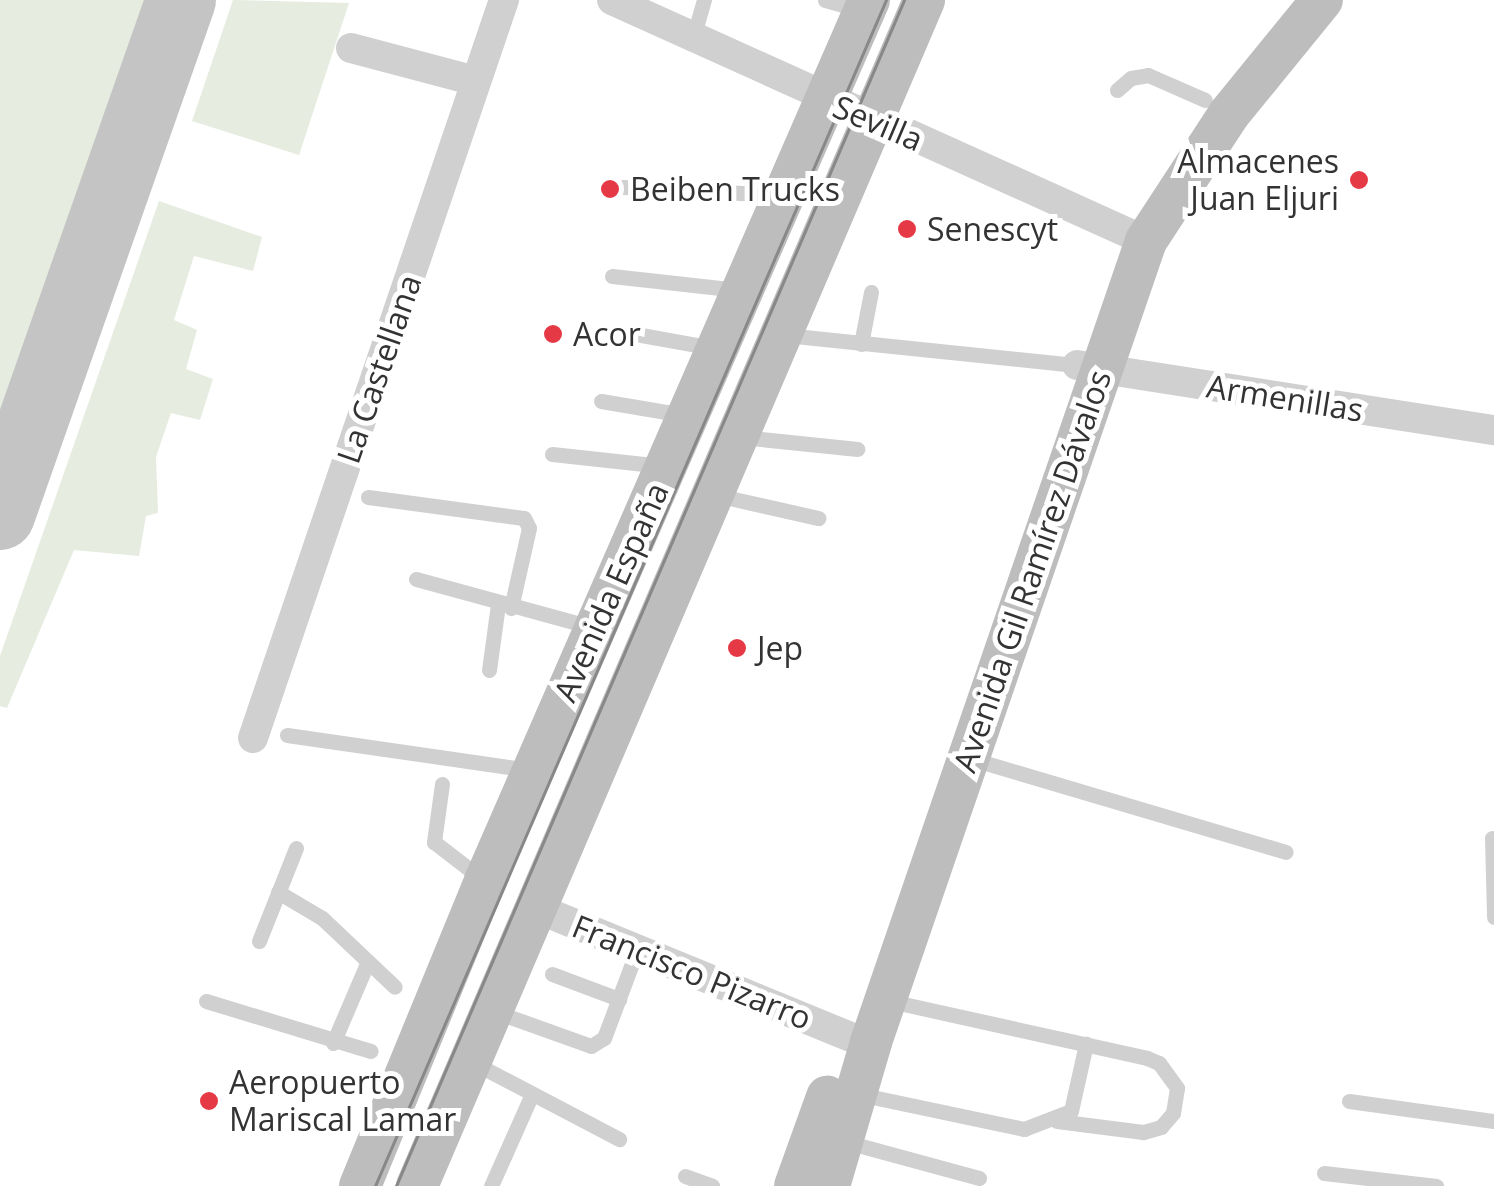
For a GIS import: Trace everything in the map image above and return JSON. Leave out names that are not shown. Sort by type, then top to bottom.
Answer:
[{"type":"main road","name":"Avenida España","points":[[417,1186],[924,0]]},
{"type":"main road","name":"Avenida Gil Ramírez Dávalos","points":[[829,1186],[829,1137],[859,1041],[1134,236],[1286,0]]},
{"type":"main road","name":"Avenida Gil Ramírez Dávalos","points":[[1217,107],[1322,0]]},
{"type":"main road","name":"Avenida España","points":[[360,1186],[485,881],[826,100],[852,4]]},
{"type":"main road","name":"Avenida Gil Ramírez Dávalos","points":[[795,1186],[858,1094],[859,1041],[886,1000],[968,758],[1089,367]]},
{"type":"street","name":"La Castellana","points":[[253,738],[504,0]]},
{"type":"street","name":"Sevilla","points":[[612,0],[1134,236]]},
{"type":"street","points":[[351,48],[476,81]]},
{"type":"street","name":"Armenillas","points":[[1089,367],[1494,430]]},
{"type":"street","name":"Francisco Pizarro","points":[[536,908],[859,1041]]},
{"type":"lane","points":[[693,38],[704,0]]},
{"type":"lane","points":[[1116,90],[1131,78],[1148,75],[1217,107]]},
{"type":"lane","points":[[623,187],[784,195]]},
{"type":"lane","points":[[612,276],[742,290]]},
{"type":"lane","points":[[861,344],[871,292]]},
{"type":"lane","points":[[630,334],[717,349]]},
{"type":"lane","points":[[781,334],[1089,367]]},
{"type":"lane","points":[[602,401],[688,416]]},
{"type":"lane","points":[[737,437],[857,449]]},
{"type":"lane","points":[[552,454],[666,466]]},
{"type":"lane","points":[[712,494],[818,518]]},
{"type":"lane","points":[[368,497],[524,518],[529,528],[488,670]]},
{"type":"lane","points":[[416,579],[596,628]]},
{"type":"lane","points":[[287,735],[534,770]]},
{"type":"lane","points":[[968,758],[1286,852]]},
{"type":"lane","points":[[442,784],[434,842],[454,864],[485,881]]},
{"type":"lane","points":[[1492,838],[1494,918]]},
{"type":"lane","points":[[259,941],[296,848]]},
{"type":"lane","points":[[278,892],[322,918],[366,966],[395,987]]},
{"type":"lane","points":[[492,1010],[591,1046],[604,1038],[637,950]]},
{"type":"lane","points":[[333,1043],[366,966]]},
{"type":"lane","points":[[552,974],[619,998]]},
{"type":"lane","points":[[858,1094],[1024,1129],[1057,1121],[1142,1132],[1173,1113],[1177,1088],[1160,1063],[886,1000]]},
{"type":"lane","points":[[206,1001],[333,1043],[371,1050]]},
{"type":"lane","points":[[1057,1121],[1078,1094],[1086,1044]]},
{"type":"lane","points":[[470,1062],[619,1139]]},
{"type":"lane","points":[[491,1186],[532,1094]]},
{"type":"lane","points":[[1349,1101],[1494,1121]]},
{"type":"lane","points":[[829,1137],[979,1178]]},
{"type":"lane","points":[[1324,1173],[1436,1186]]},
{"type":"lane","points":[[686,1176],[712,1186]]},
{"type":"shaded area","points":[[0,0],[146,0],[0,419]]},
{"type":"shaded area","points":[[233,0],[349,3],[299,155],[192,121]]},
{"type":"shaded area","points":[[159,201],[262,237],[253,271],[194,256],[174,320],[197,330],[186,369],[213,379],[200,420],[171,413],[156,457],[158,513],[146,516],[139,556],[74,550],[7,708],[0,706],[0,656]]},
{"type":"taxiway","points":[[0,515],[181,0]]},
{"type":"tram line","points":[[375,1186],[886,0]]},
{"type":"tram line","points":[[396,1186],[904,0]]},
{"type":"place","name":"Almacenes Juan Eljuri","points":[[1359,180]]},
{"type":"place","name":"Beiben Trucks","points":[[610,189]]},
{"type":"place","name":"Senescyt","points":[[907,229]]},
{"type":"place","name":"Acor","points":[[553,334]]},
{"type":"place","name":"Jep","points":[[737,648]]},
{"type":"place","name":"Aeropuerto Mariscal Lamar","points":[[209,1101]]}]
